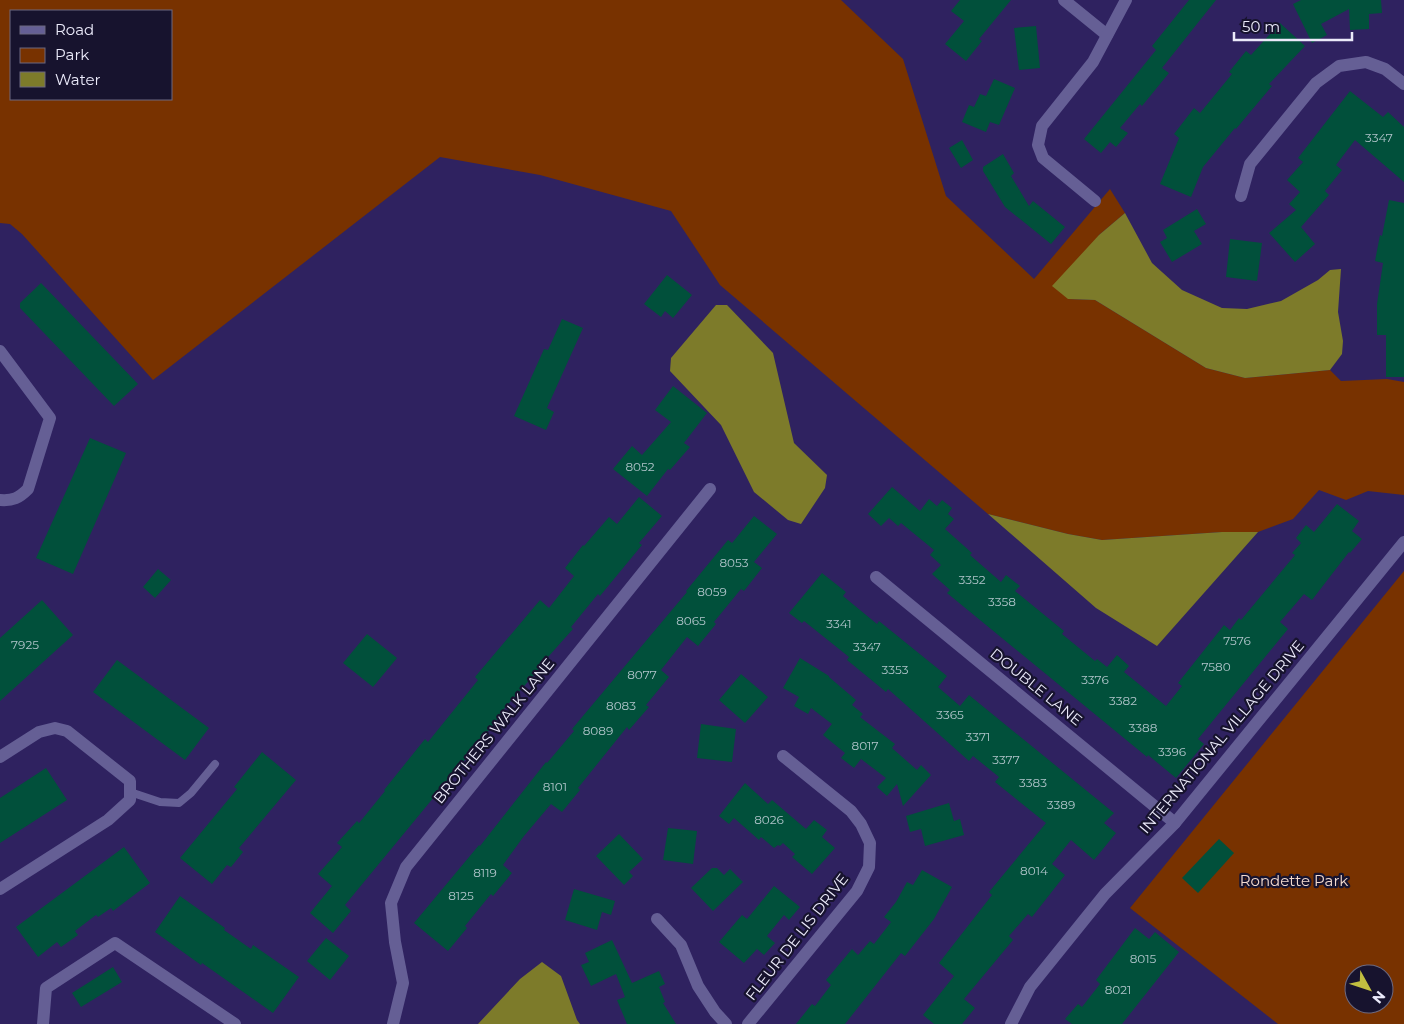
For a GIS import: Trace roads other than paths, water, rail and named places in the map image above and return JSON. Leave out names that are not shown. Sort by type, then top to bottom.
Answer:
[{"type":"street","points":[[1064,0],[1107,35]]},
{"type":"street","points":[[1095,201],[1044,158],[1038,145],[1042,126],[1093,62],[1126,0]]},
{"type":"street","points":[[1240,196],[1250,164],[1316,83],[1339,66],[1366,62],[1385,69],[1404,84]]},
{"type":"street","points":[[0,352],[50,418],[28,488],[20,496],[9,501],[0,500]]},
{"type":"street","name":"BROTHERS WALK LANE","points":[[393,1024],[403,983],[395,942],[391,903],[406,867],[710,489]]},
{"type":"street","name":"INTERNATIONAL VILLAGE DRIVE","points":[[1011,1024],[1030,987],[1098,902],[1175,823],[1404,542]]},
{"type":"street","name":"DOUBLE LANE","points":[[876,577],[1175,823]]},
{"type":"street","points":[[0,757],[40,732],[54,728],[67,731],[130,781],[130,800],[108,820],[0,889]]},
{"type":"street","name":"FLEUR DE LIS DRIVE","points":[[748,1024],[857,890],[869,867],[870,843],[861,824],[851,812],[783,756]]},
{"type":"street","points":[[658,919],[681,945],[698,986],[715,1012],[726,1024]]},
{"type":"street","points":[[43,1024],[46,988],[115,943],[235,1024]]},
{"type":"lane","points":[[130,792],[160,802],[179,803],[192,793],[215,764]]},
{"type":"water","points":[[1125,213],[1152,263],[1182,290],[1222,308],[1247,309],[1281,301],[1318,280],[1330,270],[1341,269],[1338,312],[1343,341],[1342,354],[1330,370],[1245,378],[1206,368],[1095,300],[1068,299],[1052,286],[1099,235]]},
{"type":"water","points":[[716,305],[727,305],[773,353],[794,443],[827,475],[825,488],[801,524],[788,520],[754,492],[721,425],[670,371],[671,358]]},
{"type":"water","points":[[988,514],[1068,534],[1102,540],[1222,532],[1258,532],[1157,646],[1096,608]]},
{"type":"water","points":[[542,962],[561,976],[580,1024],[478,1024],[520,979]]},
{"type":"park label","name":"Rondette Park","points":[[1294,881]]}]
